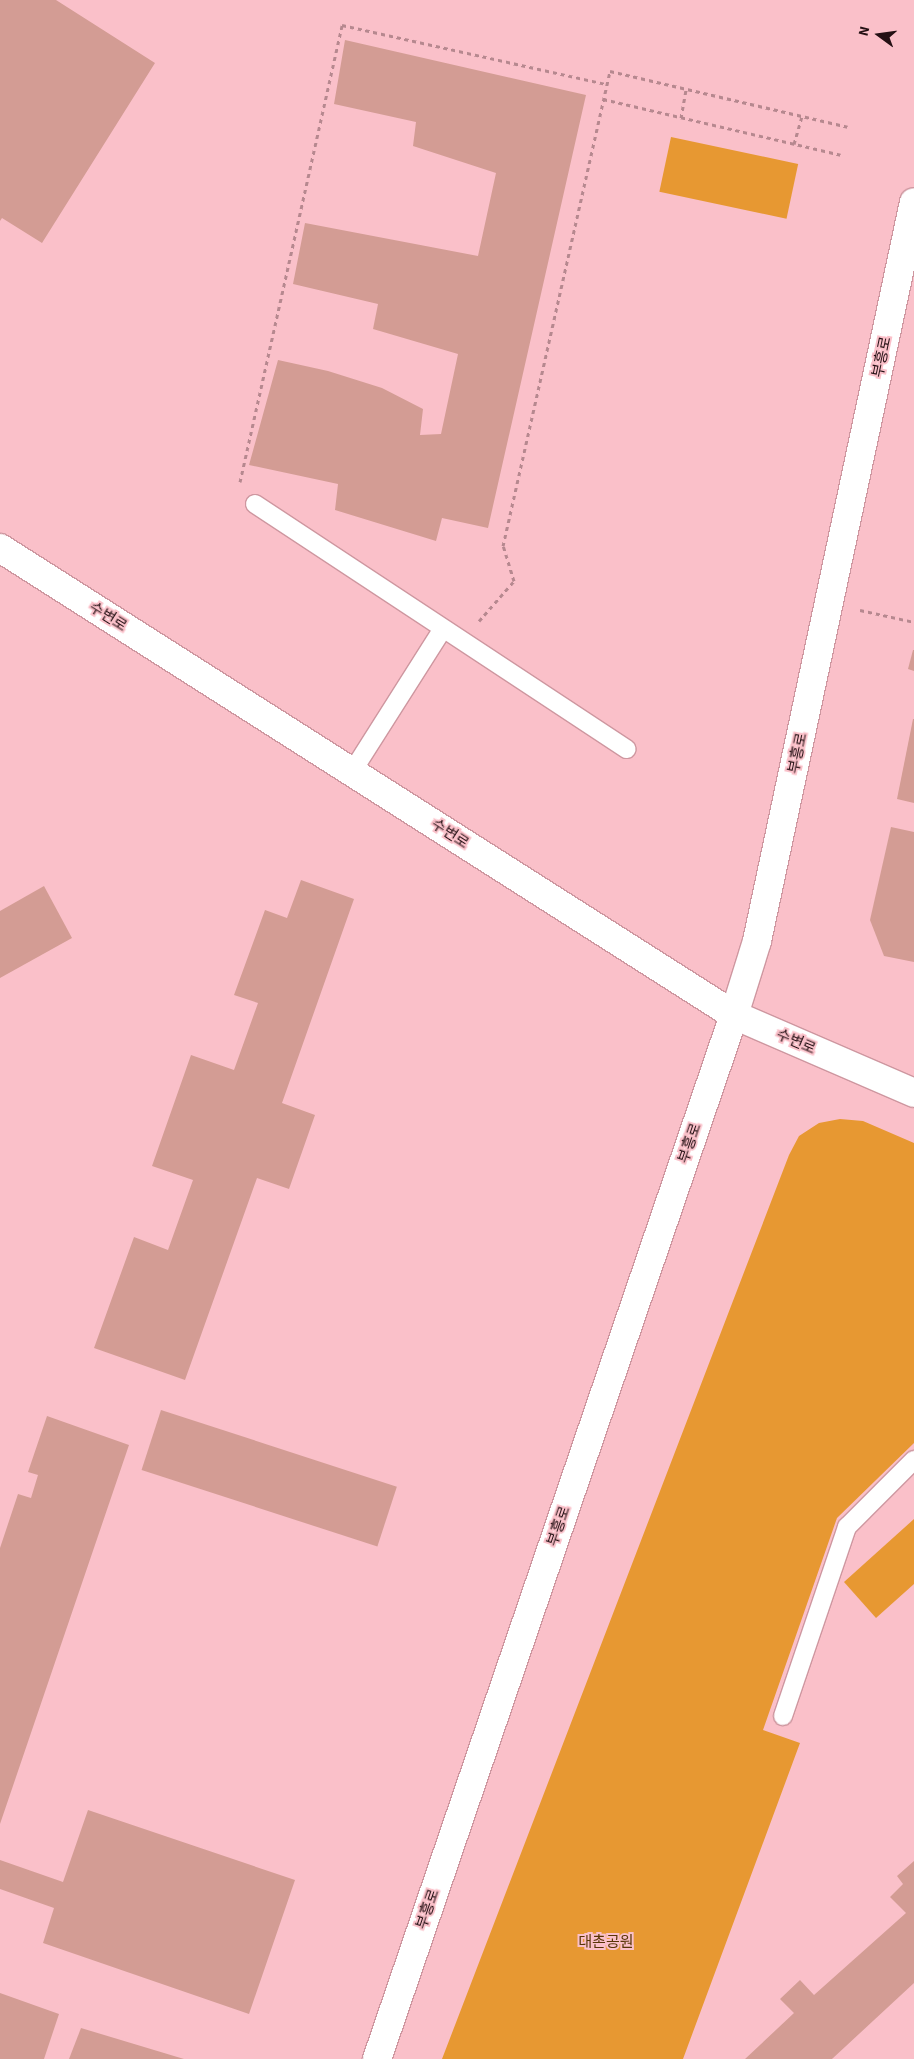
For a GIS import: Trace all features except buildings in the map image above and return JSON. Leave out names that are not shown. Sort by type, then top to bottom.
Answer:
[{"type":"main road","name":"부흥로","points":[[377,2059],[734,1015],[757,941],[914,202]]},
{"type":"main road","name":"수변로","points":[[0,548],[734,1015],[914,1093]]},
{"type":"lane","points":[[255,504],[460,642],[627,749]]},
{"type":"lane","points":[[352,772],[442,630]]},
{"type":"lane","points":[[783,1716],[847,1527],[914,1460]]},
{"type":"path","points":[[255,504],[238,492],[342,24],[606,84]]},
{"type":"path","points":[[460,642],[514,582],[503,546],[610,71],[848,127]]},
{"type":"path","points":[[681,118],[686,89]]},
{"type":"path","points":[[603,99],[841,155]]},
{"type":"path","points":[[794,144],[802,116]]},
{"type":"path","points":[[830,604],[914,622]]},
{"type":"green space","points":[[671,137],[798,164],[787,219],[659,192]]},
{"type":"green space","name":"대촌공원","points":[[840,1119],[863,1121],[914,1143],[914,1443],[837,1518],[763,1730],[800,1743],[683,2059],[442,2059],[789,1155],[799,1136],[819,1123]]},
{"type":"green space","points":[[914,1519],[914,1584],[876,1618],[844,1582]]}]
